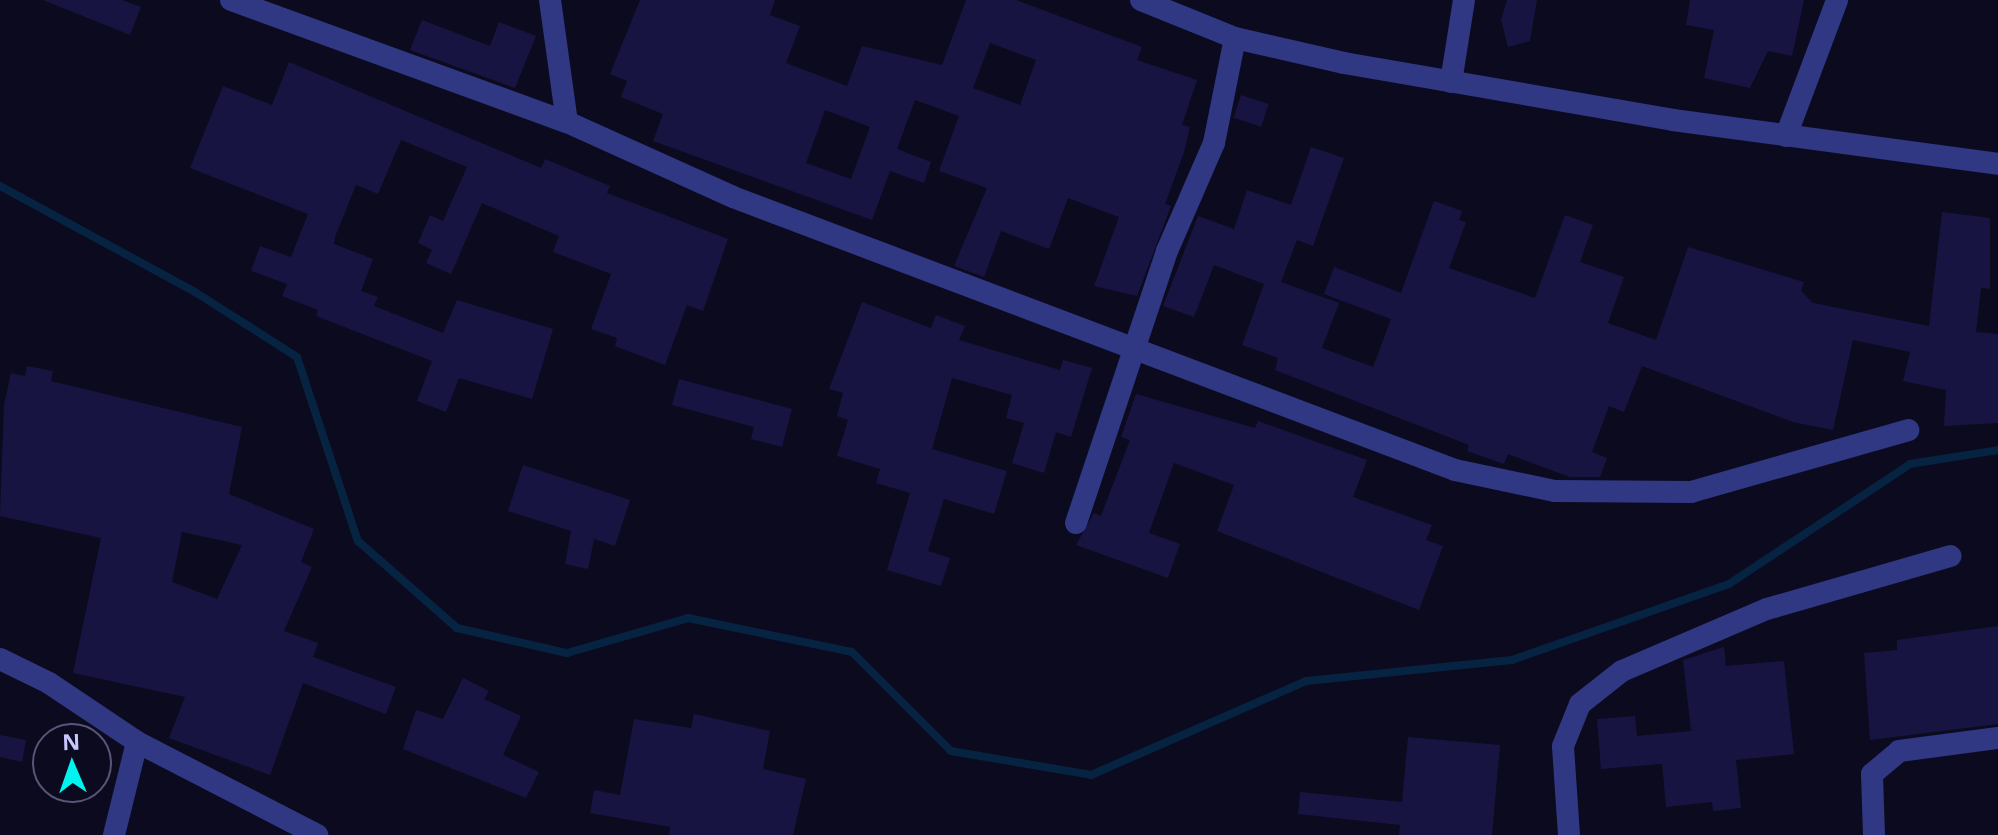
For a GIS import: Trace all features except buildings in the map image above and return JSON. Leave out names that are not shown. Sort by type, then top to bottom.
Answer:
[{"type":"street","points":[[231,0],[567,122],[733,197],[1134,344],[1455,470],[1555,491],[1691,492],[1908,430]]},
{"type":"street","points":[[550,0],[567,122]]},
{"type":"street","points":[[1141,0],[1235,38],[1451,82],[1786,136],[1998,164]]},
{"type":"street","points":[[1451,82],[1464,0]]},
{"type":"street","points":[[1786,136],[1837,0]]},
{"type":"street","points":[[1076,523],[1134,344],[1214,143],[1235,38]]},
{"type":"street","points":[[1569,835],[1563,746],[1580,704],[1622,671],[1767,609],[1951,556]]},
{"type":"street","points":[[0,659],[49,683],[137,742],[317,835]]},
{"type":"street","points":[[1874,835],[1872,774],[1899,751],[1998,738]]},
{"type":"street","points":[[114,835],[137,742]]},
{"type":"waterway","points":[[0,186],[195,292],[297,357],[358,541],[457,628],[567,653],[688,618],[852,652],[951,751],[1091,775],[1306,681],[1512,660],[1729,584],[1910,464],[1998,450]]}]
